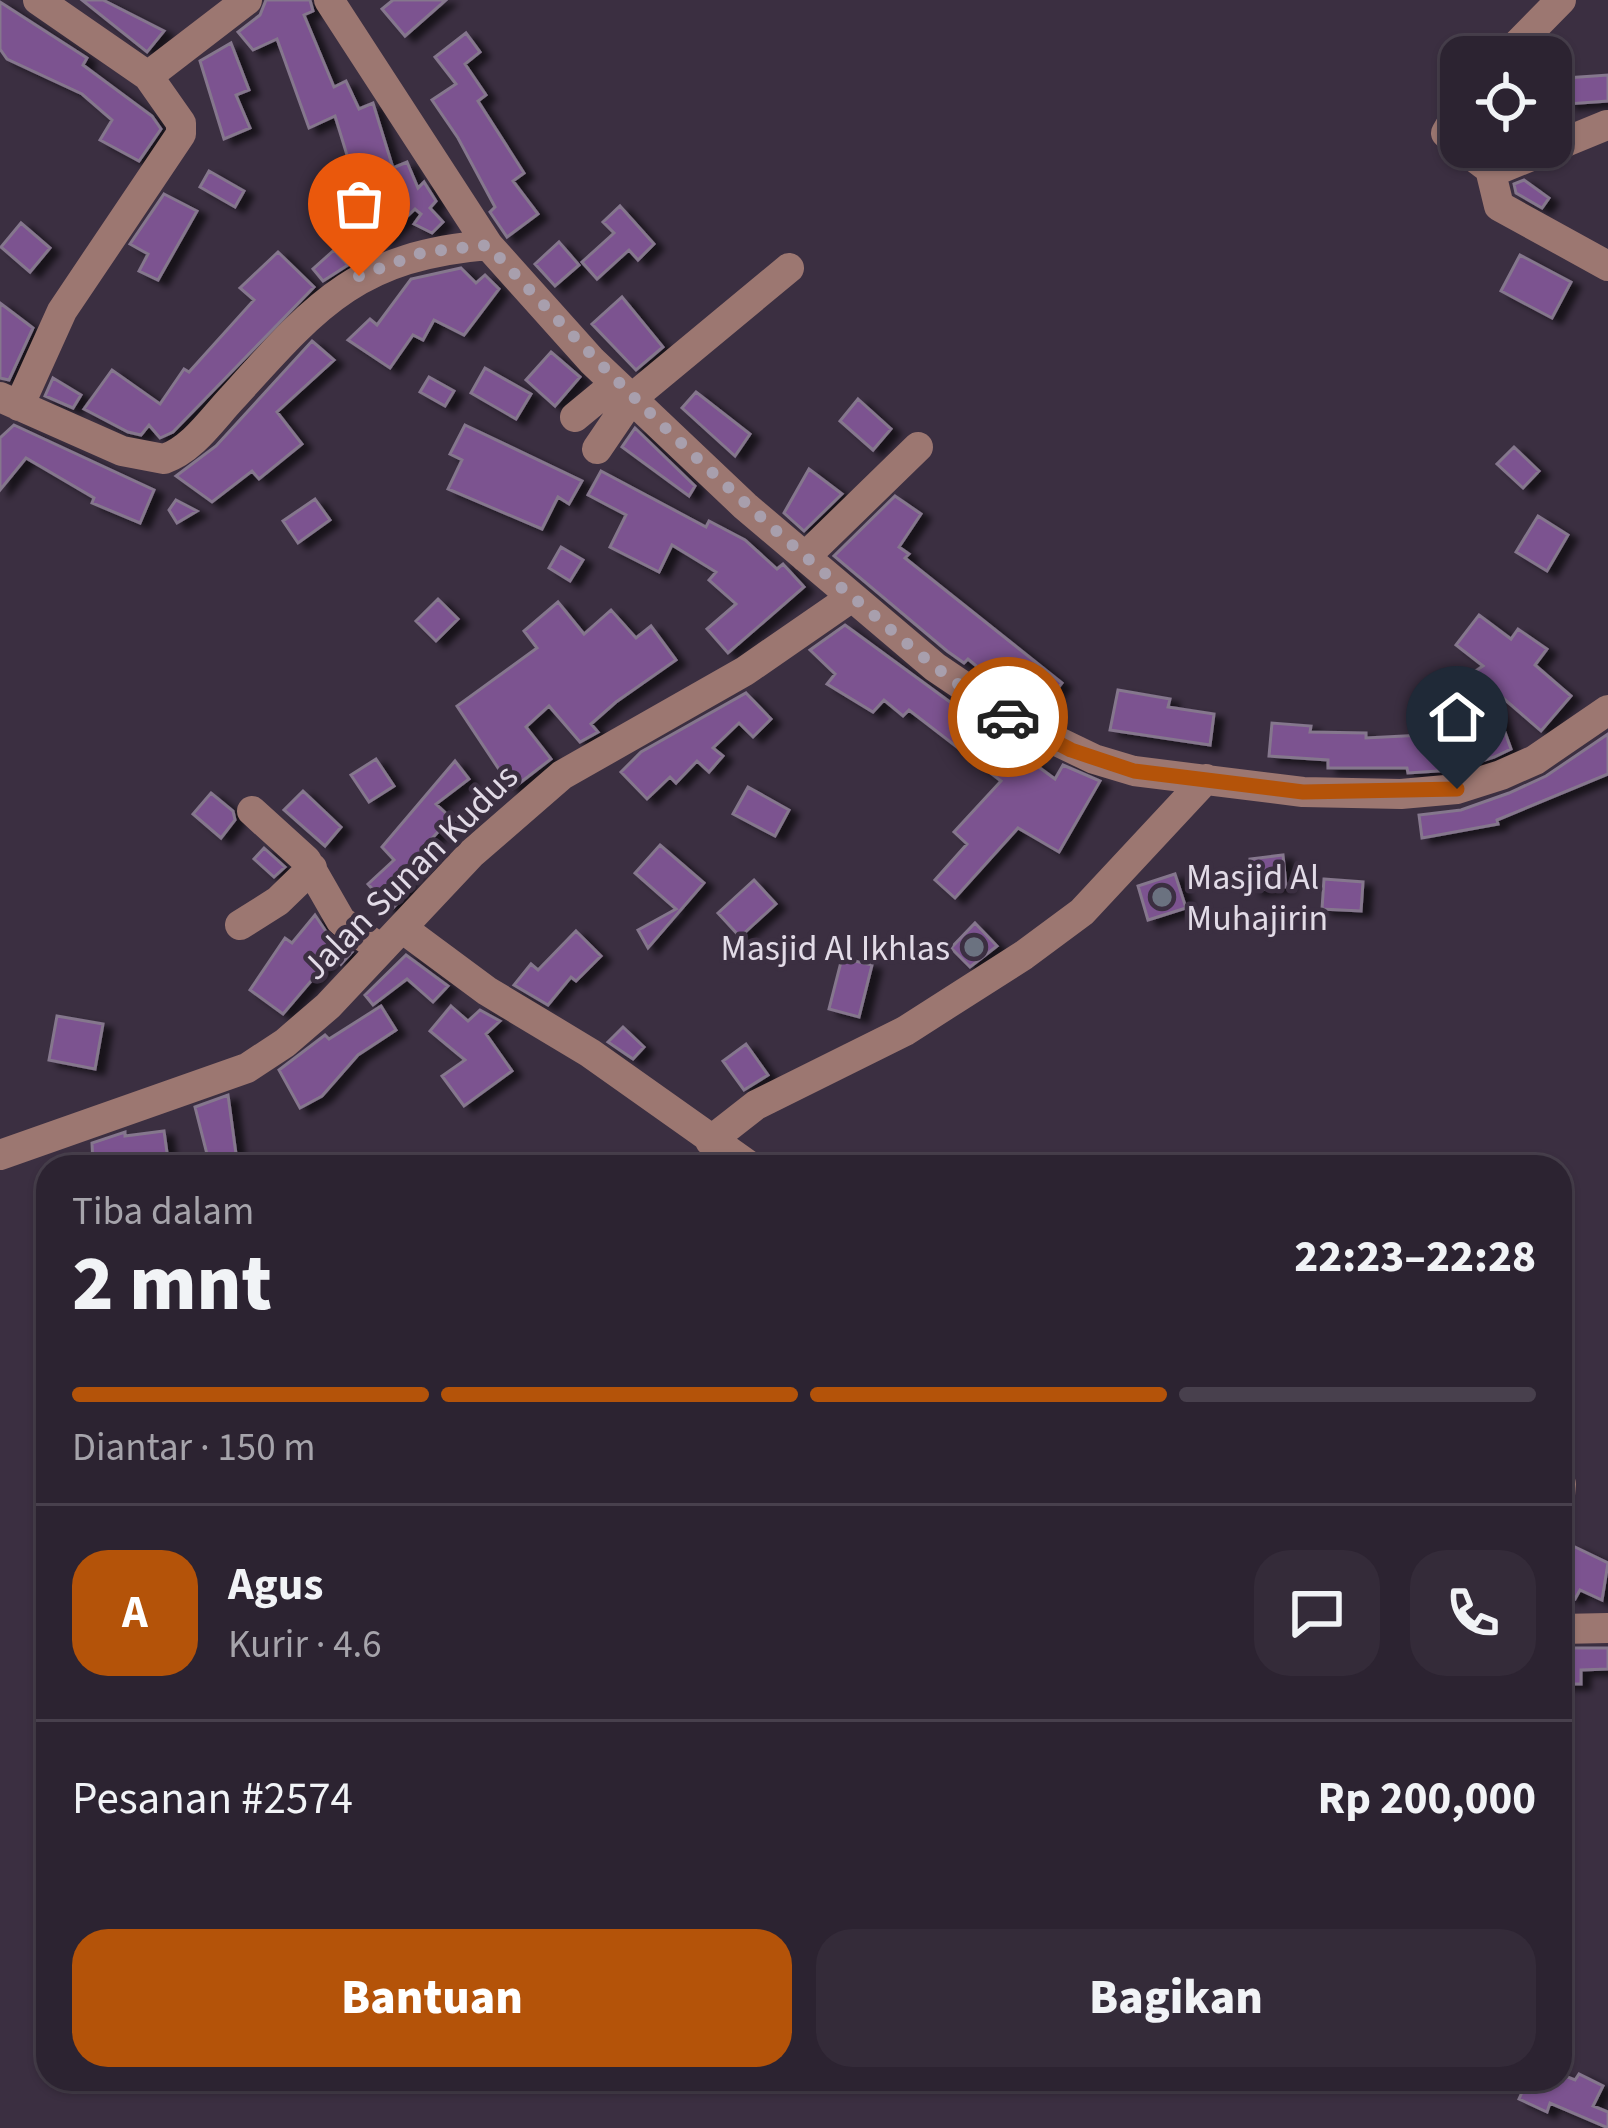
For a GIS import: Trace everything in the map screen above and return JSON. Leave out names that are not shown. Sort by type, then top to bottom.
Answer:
[{"type":"street","points":[[38,0],[148,76],[181,123],[181,134],[62,311],[9,401],[135,455],[173,457],[340,288],[424,252],[488,245]]},
{"type":"street","points":[[148,76],[247,0]]},
{"type":"street","points":[[329,0],[488,245],[623,391],[805,557],[952,680],[1027,728],[1114,766],[1303,792],[1457,789],[1535,760],[1608,710]]},
{"type":"street","points":[[1526,36],[1561,0]]},
{"type":"street","points":[[1492,172],[1607,125]]},
{"type":"street","points":[[1487,168],[1499,206],[1608,266]]},
{"type":"street","points":[[575,417],[623,391],[789,268]]},
{"type":"street","points":[[597,448],[623,391]]},
{"type":"street","points":[[805,557],[918,447]]},
{"type":"street","name":"Jalan Sunan Kudus","points":[[0,1155],[247,1068],[306,1028],[471,854],[562,775],[746,671],[852,596]]},
{"type":"street","points":[[710,1142],[756,1106],[905,1031],[1024,955],[1082,912],[1206,779]]},
{"type":"street","points":[[252,811],[312,868],[341,921],[392,938],[487,991],[621,1074],[731,1155]]},
{"type":"street","points":[[240,926],[278,901],[312,868]]},
{"type":"street","points":[[1572,1629],[1608,1628]]},
{"type":"building","points":[[82,0],[103,0],[164,31],[147,52]]},
{"type":"building","points":[[266,0],[310,0],[313,11],[304,15],[334,87],[346,81],[359,109],[373,103],[393,168],[407,162],[418,188],[424,182],[436,201],[430,208],[443,222],[432,233],[414,224],[421,214],[415,209],[382,240],[354,178],[335,116],[309,128],[277,39],[253,50],[238,32],[260,15]]},
{"type":"building","points":[[393,0],[446,0],[405,36],[382,9]]},
{"type":"building","points":[[0,2],[87,58],[83,65],[152,116],[161,129],[139,161],[100,140],[112,120],[82,94],[7,59],[0,49]]},
{"type":"building","points":[[466,33],[480,52],[465,64],[486,95],[478,101],[524,173],[513,181],[538,214],[507,237],[490,212],[495,207],[458,138],[432,100],[456,84],[435,57]]},
{"type":"building","points":[[231,43],[249,90],[236,95],[250,128],[224,139],[200,61]]},
{"type":"building","points":[[1608,75],[1608,101],[1572,104],[1572,78]]},
{"type":"building","points":[[209,171],[244,191],[235,207],[200,187]]},
{"type":"building","points":[[1524,180],[1549,198],[1542,208],[1516,193],[1514,184]]},
{"type":"building","points":[[164,194],[197,211],[158,280],[139,271],[148,254],[130,244]]},
{"type":"building","points":[[620,206],[654,244],[638,260],[629,250],[597,279],[582,262],[614,233],[603,222]]},
{"type":"building","points":[[332,212],[361,231],[347,251],[319,232]]},
{"type":"building","points":[[21,223],[50,248],[30,272],[1,247]]},
{"type":"building","points":[[559,242],[579,265],[555,286],[535,264]]},
{"type":"building","points":[[334,250],[348,265],[323,281],[313,269]]},
{"type":"building","points":[[278,252],[314,287],[173,432],[160,438],[149,425],[141,435],[128,432],[84,409],[112,370],[160,404],[184,369],[189,372],[254,300],[240,288]]},
{"type":"building","points":[[1520,255],[1571,282],[1552,318],[1501,291]]},
{"type":"building","points":[[461,268],[476,283],[485,275],[499,289],[464,335],[434,320],[423,340],[413,335],[390,368],[348,340],[370,319],[377,325],[411,279]]},
{"type":"building","points":[[622,297],[663,347],[636,370],[592,324]]},
{"type":"building","points":[[0,303],[33,328],[9,380],[0,378]]},
{"type":"building","points":[[312,341],[334,360],[277,412],[302,444],[259,479],[252,471],[212,502],[176,476],[216,446]]},
{"type":"building","points":[[551,352],[580,377],[555,406],[526,380]]},
{"type":"building","points":[[485,368],[531,394],[516,419],[471,393]]},
{"type":"building","points":[[429,377],[454,391],[445,406],[420,392]]},
{"type":"building","points":[[53,378],[81,395],[73,408],[45,396]]},
{"type":"building","points":[[696,392],[750,434],[735,456],[682,408]]},
{"type":"building","points":[[858,399],[891,429],[873,450],[840,421]]},
{"type":"building","points":[[14,425],[154,490],[140,523],[92,503],[94,498],[26,458],[0,490],[0,438]]},
{"type":"building","points":[[465,425],[582,481],[569,504],[558,497],[542,529],[448,489],[462,460],[450,454]]},
{"type":"building","points":[[635,428],[695,486],[689,496],[622,447]]},
{"type":"building","points":[[1514,447],[1539,471],[1523,488],[1497,464]]},
{"type":"building","points":[[809,469],[842,494],[804,531],[784,513]]},
{"type":"building","points":[[601,471],[706,527],[709,521],[745,540],[777,569],[783,564],[804,587],[728,653],[707,629],[736,604],[709,580],[716,572],[672,545],[659,572],[610,547],[626,515],[588,495]]},
{"type":"building","points":[[895,496],[921,514],[899,547],[909,554],[905,558],[1062,683],[1046,703],[1008,674],[999,685],[968,659],[964,663],[834,556]]},
{"type":"building","points":[[315,499],[330,520],[298,543],[283,521]]},
{"type":"building","points":[[176,500],[197,511],[177,523],[169,510]]},
{"type":"building","points":[[1538,516],[1568,535],[1547,571],[1516,552]]},
{"type":"building","points":[[561,547],[583,560],[570,581],[549,568]]},
{"type":"building","points":[[438,599],[458,619],[436,641],[416,621]]},
{"type":"building","points":[[558,602],[584,634],[611,610],[636,638],[651,626],[676,660],[616,702],[591,724],[598,732],[580,742],[549,706],[526,727],[551,759],[512,789],[457,706],[537,648],[524,631]]},
{"type":"building","points":[[1479,615],[1511,639],[1518,629],[1547,649],[1535,665],[1571,696],[1541,731],[1488,685],[1511,749],[1494,757],[1453,770],[1408,773],[1407,768],[1328,768],[1328,760],[1269,756],[1272,723],[1311,726],[1310,732],[1366,733],[1366,738],[1442,734],[1437,724],[1465,710],[1450,688],[1483,666],[1456,645]]},
{"type":"building","points":[[845,625],[1055,779],[1063,765],[1100,781],[1059,852],[1018,828],[955,898],[935,880],[967,844],[954,832],[1001,781],[909,710],[903,716],[884,700],[873,712],[827,684],[835,674],[810,650]]},
{"type":"building","points":[[1118,690],[1170,699],[1168,707],[1214,714],[1210,745],[1110,730]]},
{"type":"building","points":[[746,693],[771,719],[753,737],[739,723],[713,748],[723,756],[709,772],[697,761],[676,783],[670,777],[647,799],[621,772],[641,752]]},
{"type":"building","points":[[1608,734],[1608,774],[1497,820],[1498,824],[1422,838],[1419,815],[1461,810],[1509,793],[1546,776]]},
{"type":"building","points":[[376,759],[394,786],[369,802],[351,775]]},
{"type":"building","points":[[455,761],[469,779],[436,804],[451,818],[423,848],[431,856],[403,882],[410,890],[391,910],[368,884],[394,860],[382,847]]},
{"type":"building","points":[[748,787],[789,810],[775,836],[733,814]]},
{"type":"building","points":[[303,791],[341,827],[325,846],[284,810]]},
{"type":"building","points":[[211,793],[233,811],[235,820],[221,838],[193,814]]},
{"type":"building","points":[[660,845],[704,883],[648,948],[638,930],[676,909],[635,873]]},
{"type":"building","points":[[264,848],[285,867],[274,877],[254,859]]},
{"type":"building","points":[[1283,855],[1286,887],[1253,890],[1250,859]]},
{"type":"building","name":"Masjid Al Muhajirin","points":[[1175,874],[1186,908],[1148,920],[1138,886]]},
{"type":"building","points":[[1324,879],[1363,882],[1361,911],[1322,909]]},
{"type":"building","points":[[754,880],[776,904],[740,937],[718,913]]},
{"type":"building","points":[[315,915],[329,936],[352,952],[341,964],[334,954],[283,1014],[250,990],[285,938],[292,943]]},
{"type":"building","name":"Masjid Al Ikhlas","points":[[975,923],[997,946],[970,967],[951,948]]},
{"type":"building","points":[[576,931],[601,956],[576,981],[571,977],[548,1005],[514,985],[531,964],[538,970]]},
{"type":"building","points":[[406,955],[448,986],[433,1002],[407,979],[373,1005],[365,995]]},
{"type":"building","points":[[842,958],[872,965],[859,1017],[829,1009]]},
{"type":"building","points":[[381,1006],[396,1030],[358,1055],[322,1096],[300,1108],[279,1070],[325,1035],[329,1039]]},
{"type":"building","points":[[451,1006],[468,1021],[480,1010],[500,1021],[486,1034],[512,1071],[464,1106],[442,1076],[465,1060],[430,1031]]},
{"type":"building","points":[[57,1016],[103,1024],[95,1069],[49,1060]]},
{"type":"building","points":[[623,1027],[644,1047],[633,1059],[608,1042]]},
{"type":"building","points":[[746,1044],[768,1075],[744,1090],[723,1061]]},
{"type":"building","points":[[228,1095],[236,1154],[207,1155],[195,1107]]},
{"type":"building","points":[[164,1131],[167,1155],[93,1155],[92,1143],[125,1132],[125,1136]]},
{"type":"building","points":[[1572,1548],[1608,1563],[1602,1600],[1580,1590],[1572,1598]]},
{"type":"building","points":[[1572,1648],[1608,1648],[1608,1669],[1581,1670],[1581,1684],[1572,1684]]},
{"type":"building","points":[[1579,2074],[1603,2086],[1593,2106],[1608,2112],[1608,2128],[1550,2103],[1547,2112],[1519,2099],[1523,2091],[1572,2091],[1572,2079]]},
{"type":"way so far","points":[[359,276],[424,252],[488,245],[592,361],[695,462],[935,667],[1008,717]]},
{"type":"place","name":"Masjid Al Muhajirin","points":[[1162,897]]},
{"type":"place","name":"Masjid Al Ikhlas","points":[[974,947]]},
{"type":"route","points":[[1008,717],[1071,750],[1134,771],[1303,792],[1401,794],[1457,789]]}]
